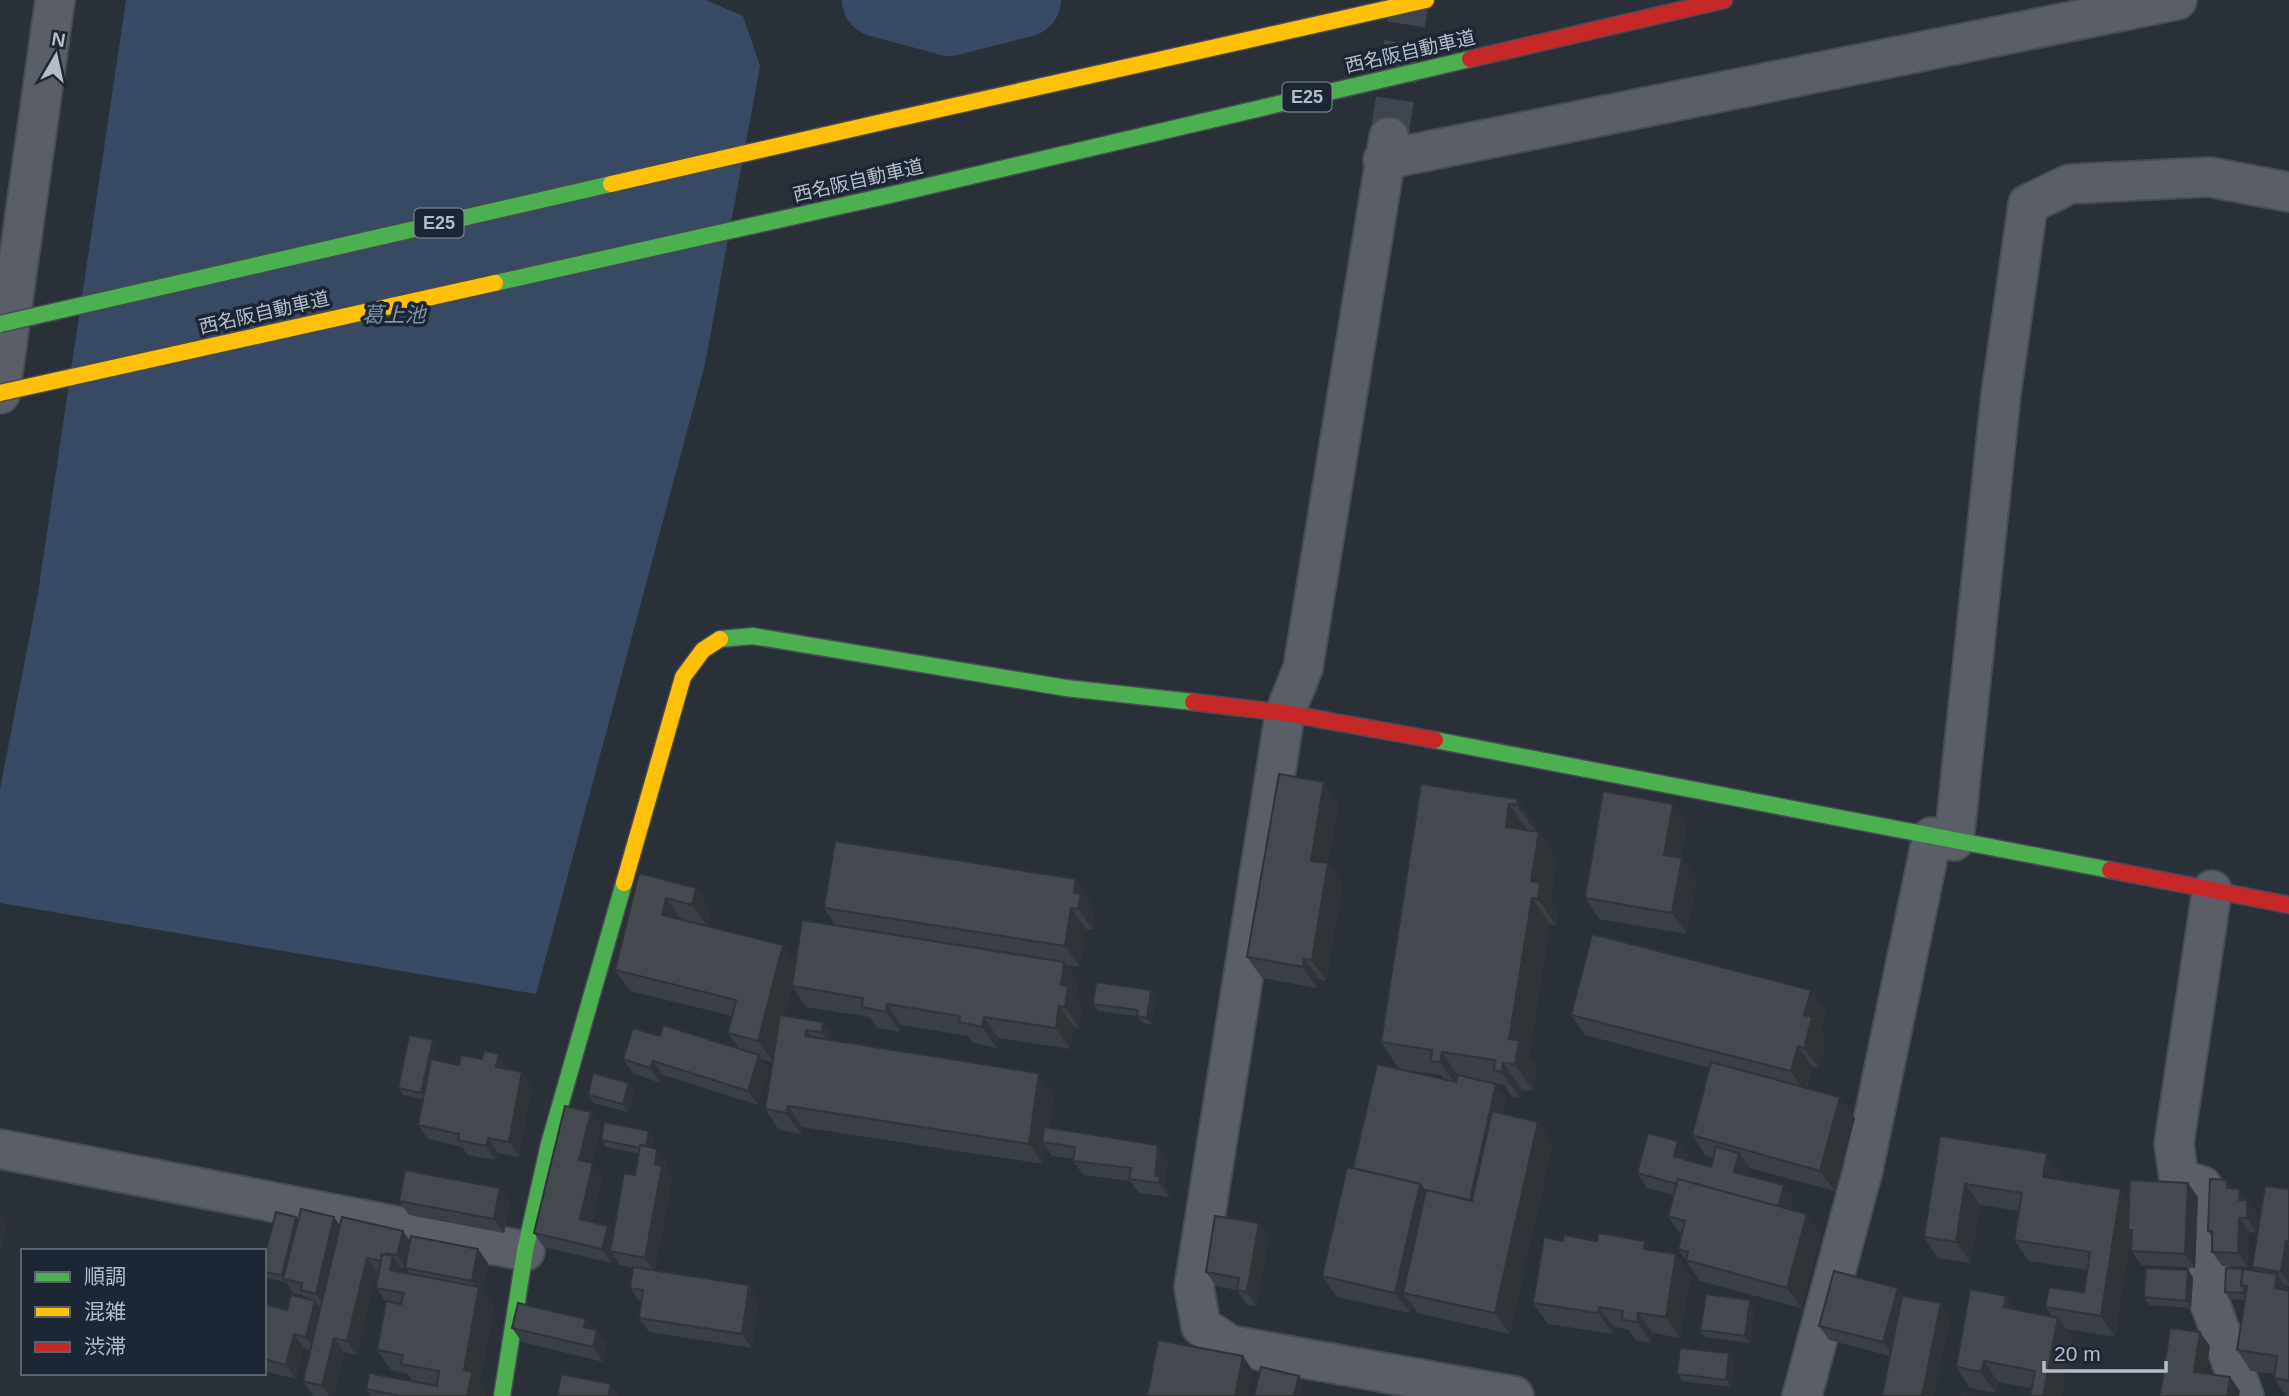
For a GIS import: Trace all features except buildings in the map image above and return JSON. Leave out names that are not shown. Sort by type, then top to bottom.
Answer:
[{"type":"main road","name":"E25","points":[[0,324],[1426,0]]},
{"type":"main road","name":"西名阪自動車道","points":[[0,393],[890,195],[1724,0]]},
{"type":"main road","points":[[502,1396],[526,1251],[549,1144],[683,677],[699,651],[713,642],[739,635],[1066,688],[1285,713],[1640,778],[2289,905]]},
{"type":"street","points":[[0,393],[12,229],[55,0]]},
{"type":"street","points":[[1514,1396],[1230,1345],[1201,1326],[1194,1287],[1285,713],[1303,668],[1386,149],[2177,0]]},
{"type":"street","points":[[1802,1396],[1863,1170],[1943,839],[2028,204],[2070,184],[2209,177],[2289,192]]},
{"type":"street","points":[[2212,890],[2174,1144],[2179,1178],[2202,1186],[2210,1216],[2208,1298],[2244,1396]]},
{"type":"street","points":[[0,1149],[526,1251]]},
{"type":"water","name":"葛上池","points":[[126,0],[706,0],[743,16],[760,66],[705,364],[536,994],[0,903],[0,789],[38,593]]},
{"type":"waterway","points":[[879,0],[950,19],[1024,0]]},
{"type":"tunnel","points":[[1389,137],[1410,0]]},
{"type":"traffic: fast","points":[[890,195],[1470,59]]},
{"type":"traffic: fast","points":[[0,324],[611,184]]},
{"type":"traffic: fast","points":[[495,283],[890,195]]},
{"type":"traffic: fast","points":[[720,639],[753,636],[1066,688],[1193,702]]},
{"type":"traffic: fast","points":[[1435,740],[2110,870]]},
{"type":"traffic: fast","points":[[502,1396],[525,1251],[549,1144],[624,883]]},
{"type":"traffic: slow","points":[[878,123],[1426,0]]},
{"type":"traffic: slow","points":[[611,184],[878,123]]},
{"type":"traffic: slow","points":[[0,393],[495,283]]},
{"type":"traffic: slow","points":[[624,883],[683,677],[703,650],[720,639]]},
{"type":"traffic: jam","points":[[1470,59],[1724,0]]},
{"type":"traffic: jam","points":[[1193,702],[1285,713],[1435,740]]},
{"type":"traffic: jam","points":[[2110,870],[2289,905]]}]
